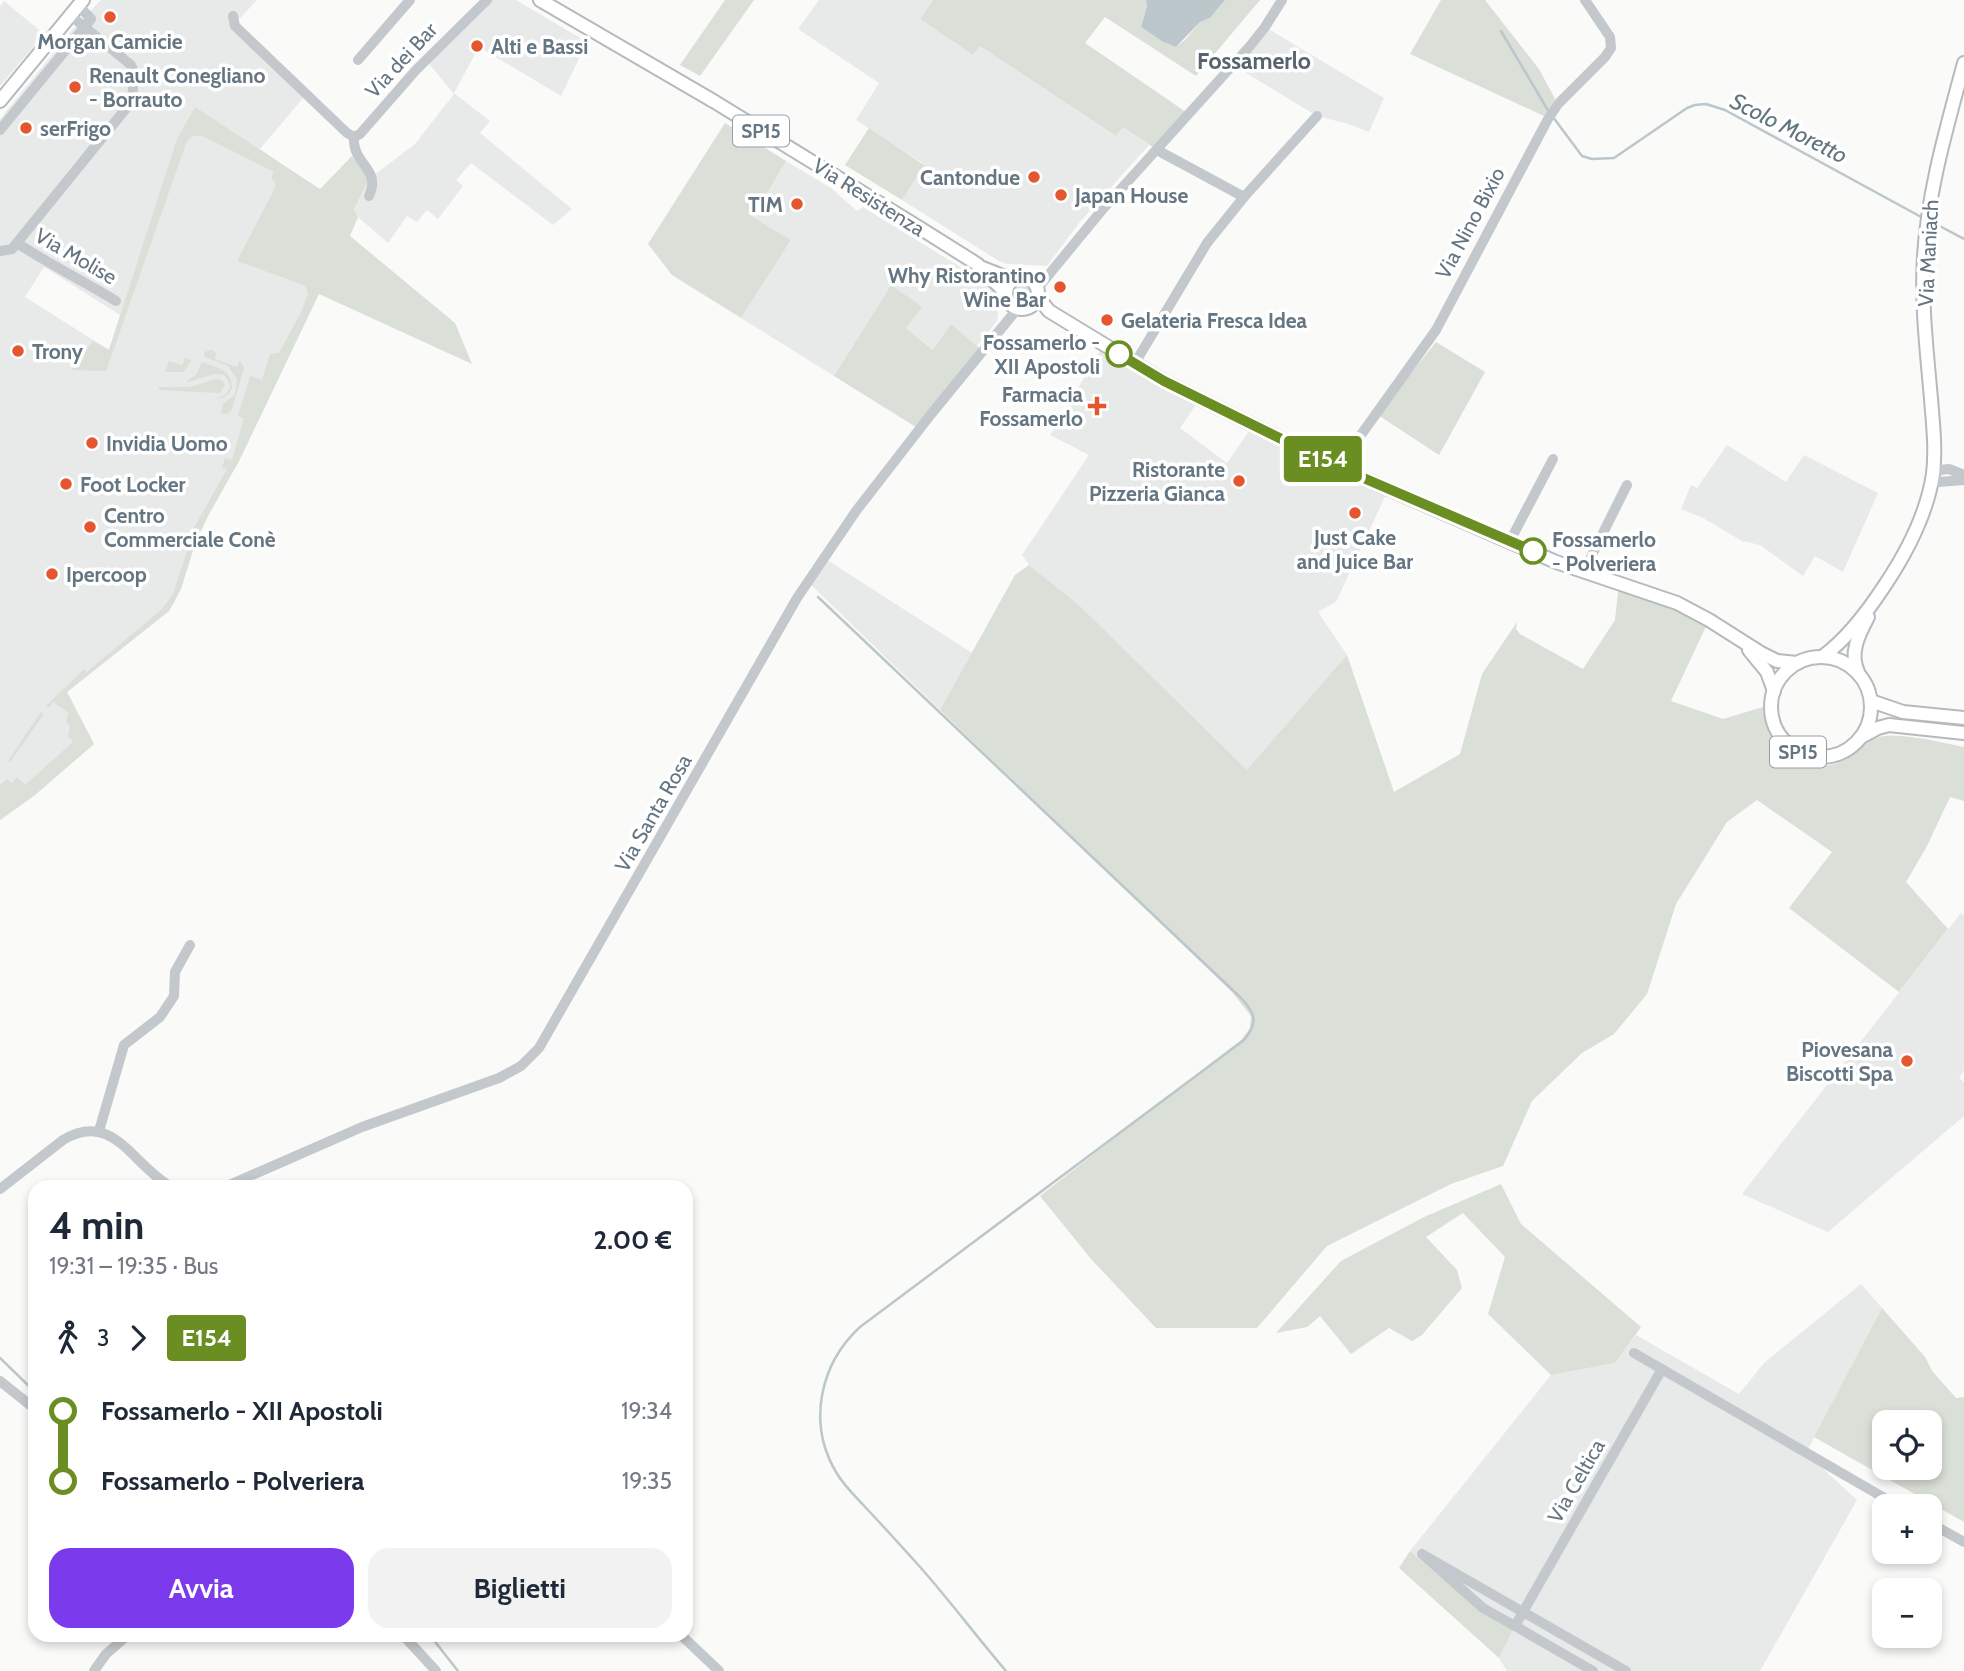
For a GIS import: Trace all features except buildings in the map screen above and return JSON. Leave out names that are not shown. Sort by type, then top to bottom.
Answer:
[{"type":"main road","name":"Via Resistenza","points":[[540,0],[715,102],[980,267],[1013,279]]},
{"type":"main road","points":[[0,101],[77,7]]},
{"type":"main road","name":"Via Maniach","points":[[1862,677],[1856,668],[1856,643],[1879,594],[1912,538],[1926,502],[1933,473],[1934,446],[1924,305],[1926,230],[1943,142],[1964,64]]},
{"type":"main road","name":"Via Resistenza","points":[[980,267],[1012,302]]},
{"type":"main road","name":"SP15","points":[[1013,279],[1022,277],[1049,310],[1135,363],[1200,399],[1338,467],[1556,562],[1677,603],[1777,661],[1797,663],[1822,657]]},
{"type":"main road","points":[[1012,302],[1013,279]]},
{"type":"main road","name":"SP15","points":[[1012,302],[1034,292]]},
{"type":"main road","name":"Via Maniach","points":[[1822,657],[1841,641],[1879,594]]},
{"type":"main road","name":"SP15","points":[[1742,642],[1767,672],[1774,691],[1772,719],[1778,733],[1787,744],[1799,752],[1813,757],[1840,754],[1853,747],[1862,736],[1889,725],[1964,735]]},
{"type":"main road","points":[[1822,657],[1837,660],[1862,677],[1871,702],[1871,714],[1862,736]]},
{"type":"main road","points":[[1774,691],[1779,680],[1797,663]]},
{"type":"main road","points":[[1871,702],[1903,712],[1964,718]]},
{"type":"street","points":[[358,60],[410,0]]},
{"type":"street","name":"Via dei Bar","points":[[354,137],[360,134],[478,4],[487,0]]},
{"type":"street","points":[[1034,292],[1084,230],[1265,27],[1282,0]]},
{"type":"street","name":"Via Nino Bixio","points":[[1338,467],[1436,330],[1548,119],[1558,104],[1611,48],[1610,37],[1585,0]]},
{"type":"street","points":[[0,130],[84,26],[77,7]]},
{"type":"street","points":[[233,16],[234,26],[347,134],[354,137],[355,154],[374,180],[369,197]]},
{"type":"street","name":"Via Molise","points":[[0,251],[8,251],[17,243],[132,101],[134,72],[131,65],[84,26]]},
{"type":"street","points":[[1135,363],[1207,243],[1244,197],[1317,116]]},
{"type":"street","points":[[1157,150],[1244,197]]},
{"type":"street","name":"Via Molise","points":[[17,243],[63,273],[116,301]]},
{"type":"street","name":"Via Santa Rosa","points":[[241,1180],[362,1127],[499,1078],[521,1066],[540,1048],[797,598],[856,511],[932,413],[1007,323],[1012,302]]},
{"type":"street","name":"Via Maniach","points":[[1934,446],[1949,469]]},
{"type":"street","points":[[1510,541],[1553,459]]},
{"type":"street","points":[[1949,469],[1964,478],[1939,482],[1933,473],[1949,469]]},
{"type":"street","name":"Via Maniach","points":[[1926,502],[1948,482]]},
{"type":"street","points":[[1584,571],[1627,485]]},
{"type":"street","points":[[99,1130],[124,1045],[160,1017],[174,996],[175,972],[190,945]]},
{"type":"street","points":[[0,1189],[63,1140],[75,1133],[99,1130],[111,1136],[163,1180]]},
{"type":"street","points":[[1634,1353],[1878,1494]]},
{"type":"street","name":"Via Celtica","points":[[1516,1626],[1662,1369]]},
{"type":"street","points":[[0,1381],[28,1403]]},
{"type":"street","points":[[1942,1530],[1964,1542]]},
{"type":"street","points":[[1593,1671],[1479,1605],[1420,1552],[1626,1671]]},
{"type":"street","points":[[94,1671],[106,1654],[120,1642]]},
{"type":"street","points":[[409,1642],[436,1671]]},
{"type":"street","points":[[688,1642],[719,1671]]},
{"type":"shaded area","points":[[101,0],[257,0],[232,27],[304,97],[260,149],[294,173],[319,293],[239,461],[196,541],[169,611],[67,692],[94,744],[35,795],[0,820],[0,119],[73,29]],"holes":[[[44,267],[120,315],[109,350],[25,297]]]},
{"type":"shaded area","points":[[490,0],[516,0],[587,42],[561,96],[479,47],[454,93],[490,121],[480,133],[572,209],[553,225],[471,163],[456,180],[463,186],[438,219],[427,210],[417,222],[407,216],[388,243],[354,211],[369,179],[415,144],[454,94],[426,60]]},
{"type":"shaded area","points":[[725,0],[754,0],[700,76],[680,65]]},
{"type":"shaded area","points":[[819,0],[933,0],[920,19],[973,55],[980,46],[1116,136],[1123,127],[1149,145],[1079,223],[1047,266],[1007,264],[999,261],[902,200],[924,164],[856,120],[879,83],[798,29]]},
{"type":"shaded area","points":[[933,0],[1146,0],[1141,27],[1163,42],[1176,47],[1200,22],[1210,18],[1225,0],[1260,0],[1196,76],[1105,17],[1085,43],[1189,114],[1157,150],[1123,127],[1116,136],[980,46],[973,55],[920,19]]},
{"type":"shaded area","points":[[1146,0],[1225,0],[1210,18],[1200,22],[1176,47],[1163,42],[1141,27]]},
{"type":"shaded area","points":[[1441,0],[1485,0],[1539,69],[1555,99],[1544,116],[1410,54]]},
{"type":"shaded area","points":[[4,1],[44,34],[0,86],[0,7]]},
{"type":"shaded area","points":[[1265,27],[1384,98],[1369,132],[1317,116],[1233,65]]},
{"type":"shaded area","points":[[195,107],[320,189],[352,156],[369,179],[354,210],[358,217],[350,236],[455,323],[472,364],[319,294],[239,461],[196,541],[181,589],[169,611],[67,692],[94,744],[35,795],[0,820],[0,785],[7,779],[12,783],[17,777],[25,785],[73,742],[68,736],[70,727],[66,720],[69,713],[53,702],[49,708],[46,706],[84,669],[87,672],[162,609],[173,594],[187,551],[182,549],[227,469],[222,468],[225,458],[232,460],[244,418],[238,416],[250,376],[262,380],[270,354],[279,353],[308,294],[306,287],[301,284],[237,261],[275,188],[275,182],[271,178],[274,172],[203,136],[192,136],[187,141],[106,371],[72,370],[93,341],[109,350],[177,139]]},
{"type":"shaded area","points":[[725,123],[786,161],[753,217],[791,240],[741,318],[672,275],[648,244]]},
{"type":"shaded area","points":[[869,128],[924,165],[902,200],[845,165]]},
{"type":"shaded area","points":[[786,161],[831,188],[857,211],[863,207],[988,284],[996,296],[997,321],[977,346],[951,325],[934,350],[906,328],[891,285],[834,376],[741,318],[791,240],[753,217]]},
{"type":"shaded area","points":[[1022,284],[1028,286],[1028,298],[1022,300],[1016,298],[1014,292],[1016,286]]},
{"type":"shaded area","points":[[891,285],[922,307],[906,328],[933,350],[951,324],[984,352],[919,429],[834,376]]},
{"type":"shaded area","points":[[1436,342],[1485,372],[1439,455],[1378,415]]},
{"type":"shaded area","points":[[1104,344],[1200,399],[1180,428],[1227,463],[1254,424],[1388,490],[1336,602],[1318,612],[1347,655],[1248,771],[1079,605],[1029,565],[1022,555],[1089,455],[1050,435]]},
{"type":"shaded area","points":[[204,352],[216,352],[215,359],[237,367],[240,360],[244,368],[232,409],[227,414],[221,414],[223,404],[235,395],[237,379],[228,366],[205,357]]},
{"type":"shaded area","points":[[185,358],[191,360],[184,372],[165,372],[169,361],[182,365]]},
{"type":"shaded area","points":[[202,362],[226,373],[232,388],[229,393],[221,398],[216,399],[225,395],[230,388],[228,380],[219,374],[185,382],[196,375]]},
{"type":"shaded area","points":[[216,379],[225,384],[220,393],[159,390],[159,387],[191,387]]},
{"type":"shaded area","points":[[1727,445],[1786,482],[1804,455],[1878,493],[1843,572],[1815,556],[1803,576],[1760,545],[1742,541],[1703,518],[1681,509],[1691,485],[1697,488]]},
{"type":"shaded area","points":[[824,558],[972,653],[940,710],[808,582]]},
{"type":"shaded area","points":[[1029,565],[1079,605],[1247,770],[1347,655],[1394,792],[1460,754],[1482,674],[1517,622],[1516,629],[1520,634],[1583,669],[1615,620],[1619,583],[1709,620],[1671,701],[1723,719],[1763,707],[1765,721],[1777,744],[1798,760],[1810,765],[1824,766],[1844,761],[1871,741],[1884,736],[1914,737],[1964,747],[1964,801],[1950,797],[1927,846],[1906,882],[1948,929],[1899,992],[1789,908],[1832,852],[1757,800],[1727,822],[1676,904],[1647,994],[1614,1034],[1582,1053],[1532,1101],[1503,1166],[1451,1184],[1327,1246],[1257,1328],[1156,1328],[1091,1259],[1040,1196],[1241,1040],[1250,1028],[1251,1016],[1232,992],[940,710],[1015,575]]},
{"type":"shaded area","points":[[41,712],[44,714],[10,762],[8,761]]},
{"type":"shaded area","points":[[1961,913],[1964,916],[1964,1070],[1959,1078],[1964,1082],[1964,1116],[1828,1232],[1742,1194]]},
{"type":"shaded area","points":[[1501,1184],[1521,1224],[1641,1327],[1615,1363],[1551,1375],[1488,1314],[1505,1257],[1463,1213],[1426,1237],[1457,1270],[1462,1288],[1422,1335],[1412,1341],[1389,1328],[1351,1354],[1320,1316],[1307,1327],[1276,1333],[1341,1261],[1424,1217]]},
{"type":"shaded area","points":[[1861,1284],[1882,1308],[1806,1453],[1857,1500],[1760,1671],[1507,1671],[1499,1658],[1515,1626],[1476,1607],[1410,1551],[1551,1375],[1615,1363],[1636,1335],[1739,1394],[1764,1363]]},
{"type":"shaded area","points":[[1882,1308],[1956,1398],[1964,1397],[1964,1522],[1942,1510],[1942,1494],[1915,1494],[1890,1480],[1942,1480],[1942,1410],[1872,1410],[1872,1470],[1814,1437]]},
{"type":"shaded area","points":[[1410,1551],[1476,1607],[1515,1626],[1499,1658],[1399,1568]]},
{"type":"waterway","name":"Scolo Moretto","points":[[1501,31],[1549,112]]},
{"type":"waterway","name":"Scolo Moretto","points":[[1553,117],[1582,156],[1592,159],[1614,158],[1687,108],[1706,104],[1725,110],[1923,218]]},
{"type":"waterway","name":"Scolo Moretto","points":[[1932,222],[1964,239]]},
{"type":"waterway","points":[[818,597],[1241,998],[1253,1018],[1252,1028],[1244,1040],[860,1327],[835,1358],[827,1376],[820,1414],[827,1453],[836,1472],[932,1581],[1006,1671]]},
{"type":"waterway","points":[[0,1358],[28,1385]]},
{"type":"waterway","points":[[435,1642],[458,1671]]},
{"type":"bus line","name":"E154","points":[[1119,354],[1164,381],[1338,467],[1533,551]]},
{"type":"place","name":"Morgan Camicie","points":[[110,17]]},
{"type":"place","name":"Alti e Bassi","points":[[477,46]]},
{"type":"place","name":"Renault Conegliano - Borrauto","points":[[75,87]]},
{"type":"place","name":"serFrigo","points":[[26,128]]},
{"type":"place","name":"Cantondue","points":[[1034,177]]},
{"type":"place","name":"Japan House","points":[[1061,195]]},
{"type":"place","name":"TIM","points":[[797,204]]},
{"type":"place","name":"Why Ristorantino Wine Bar","points":[[1060,287]]},
{"type":"place","name":"Gelateria Fresca Idea","points":[[1107,320]]},
{"type":"place","name":"Trony","points":[[18,351]]},
{"type":"place","name":"Fossamerlo - XII Apostoli","points":[[1119,354]]},
{"type":"place","name":"Farmacia Fossamerlo","points":[[1097,406]]},
{"type":"place","name":"Invidia Uomo","points":[[92,443]]},
{"type":"place","name":"Ristorante Pizzeria Gianca","points":[[1239,481]]},
{"type":"place","name":"Foot Locker","points":[[66,484]]},
{"type":"place","name":"Just Cake and Juice Bar","points":[[1355,513]]},
{"type":"place","name":"Centro Commerciale Conè","points":[[90,527]]},
{"type":"place","name":"Fossamerlo - Polveriera","points":[[1533,551]]},
{"type":"place","name":"Ipercoop","points":[[52,574]]},
{"type":"place","name":"Piovesana Biscotti Spa","points":[[1907,1061]]},
{"type":"district","name":"Fossamerlo","points":[[1254,61]]}]
